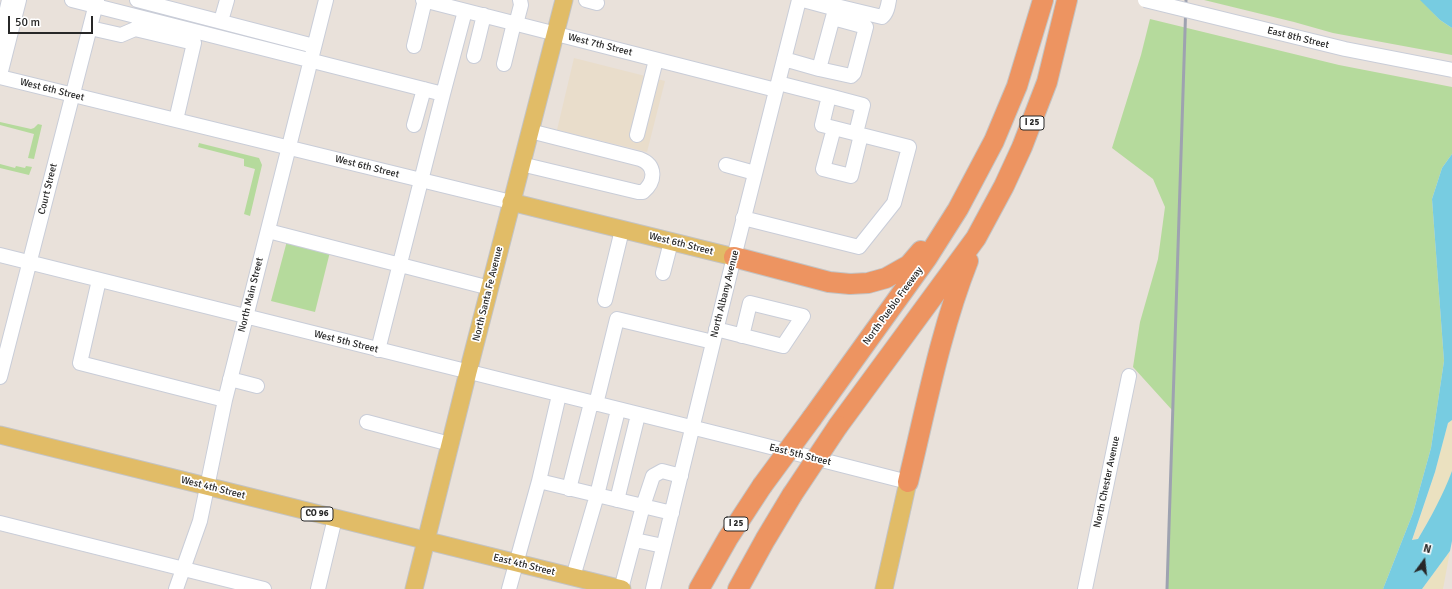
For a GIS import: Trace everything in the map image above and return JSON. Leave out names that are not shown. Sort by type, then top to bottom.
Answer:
[{"type":"highway","name":"North Pueblo Freeway","points":[[700,588],[713,563],[745,510],[927,258],[958,209],[994,141],[1017,86],[1043,0]]},
{"type":"highway","name":"I 25","points":[[742,581],[792,495],[838,426],[976,238],[1004,186],[1035,115],[1047,82],[1067,0]]},
{"type":"highway","points":[[734,257],[829,282],[850,284],[868,283],[886,278],[909,265],[958,209]]},
{"type":"highway","points":[[908,482],[947,321],[976,238]]},
{"type":"main road","name":"North Santa Fe Avenue","points":[[414,589],[511,202],[564,0]]},
{"type":"main road","name":"West 6th Street","points":[[511,202],[734,257]]},
{"type":"main road","name":"West 4th Street","points":[[0,435],[427,541]]},
{"type":"main road","points":[[884,589],[908,482]]},
{"type":"main road","name":"East 4th Street","points":[[427,541],[622,589]]},
{"type":"street","points":[[0,60],[3,45],[1,35],[9,0]]},
{"type":"street","points":[[0,76],[19,0]]},
{"type":"street","points":[[72,0],[96,3],[195,37]]},
{"type":"street","points":[[137,0],[314,46]]},
{"type":"street","points":[[221,22],[227,0]]},
{"type":"street","name":"North Main Street","points":[[176,589],[200,521],[230,379],[326,0]]},
{"type":"street","points":[[414,46],[427,0]]},
{"type":"street","name":"West 7th Street","points":[[427,0],[457,6],[515,24],[656,60],[829,96],[863,105],[859,134]]},
{"type":"street","points":[[504,64],[521,5],[520,0]]},
{"type":"street","name":"North Albany Avenue","points":[[653,589],[743,218],[799,0]]},
{"type":"street","points":[[784,59],[845,75],[851,76],[854,73],[866,27],[830,7],[804,0]]},
{"type":"street","points":[[830,7],[853,5],[882,17],[887,11],[890,0]]},
{"type":"street","name":"East 8th Street","points":[[1145,0],[1338,48],[1452,70]]},
{"type":"street","name":"Court Street","points":[[0,377],[5,338],[30,262],[96,3]]},
{"type":"street","points":[[378,350],[444,94],[457,6]]},
{"type":"street","points":[[819,69],[830,7]]},
{"type":"street","points":[[474,56],[484,15]]},
{"type":"street","points":[[90,28],[121,35],[135,29],[195,37],[311,61],[444,94]]},
{"type":"street","points":[[176,120],[195,37]]},
{"type":"street","points":[[637,135],[656,60]]},
{"type":"street","name":"West 6th Street","points":[[0,76],[72,95],[511,202]]},
{"type":"street","points":[[414,126],[424,89]]},
{"type":"street","points":[[743,218],[859,247],[894,203],[909,147],[822,125],[829,96]]},
{"type":"street","points":[[834,128],[823,169],[851,176],[859,134]]},
{"type":"street","points":[[521,164],[638,192],[643,192],[647,188],[653,176],[650,165],[640,158],[530,131]]},
{"type":"street","points":[[726,165],[755,173]]},
{"type":"street","points":[[605,300],[622,230]]},
{"type":"street","points":[[268,231],[490,288]]},
{"type":"street","points":[[663,273],[671,242]]},
{"type":"street","name":"West 5th Street","points":[[0,255],[693,428]]},
{"type":"street","points":[[99,280],[80,363],[225,400]]},
{"type":"street","points":[[569,489],[617,319],[715,336],[742,336]]},
{"type":"street","name":"North Chester Avenue","points":[[1085,589],[1129,376]]},
{"type":"street","points":[[230,379],[256,386]]},
{"type":"street","points":[[509,589],[539,481],[559,395]]},
{"type":"street","points":[[573,577],[597,495],[618,410]]},
{"type":"street","points":[[617,500],[638,415]]},
{"type":"street","points":[[367,422],[450,444]]},
{"type":"street","name":"East 5th Street","points":[[693,428],[908,482]]},
{"type":"street","points":[[622,589],[653,476],[662,471],[681,476]]},
{"type":"street","points":[[539,481],[672,512]]},
{"type":"street","points":[[318,589],[335,518]]},
{"type":"street","points":[[0,523],[264,589]]},
{"type":"street","points":[[635,540],[663,546]]},
{"type":"shaded area","points":[[574,58],[665,81],[647,152],[557,130]]},
{"type":"green space","points":[[1204,0],[1421,0],[1440,20],[1452,28],[1452,55],[1333,33]]},
{"type":"green space","points":[[1150,19],[1339,65],[1452,87],[1452,154],[1442,168],[1432,199],[1444,361],[1431,448],[1413,513],[1383,589],[1167,589],[1172,410],[1133,367],[1140,322],[1158,259],[1165,207],[1153,179],[1112,148],[1141,55]]},
{"type":"green space","points":[[0,122],[31,129],[38,124],[42,125],[34,159],[28,158],[34,134],[0,125]]},
{"type":"green space","points":[[199,143],[259,158],[262,165],[250,216],[244,214],[255,169],[244,166],[244,159],[198,147]]},
{"type":"green space","points":[[0,164],[15,168],[16,166],[25,168],[26,166],[32,167],[29,175],[0,168]]},
{"type":"green space","points":[[287,241],[330,252],[315,312],[271,301]]},
{"type":"sand","points":[[1452,420],[1452,470],[1450,477],[1438,505],[1418,539],[1412,541],[1435,472],[1448,423]]},
{"type":"sand","points":[[1450,551],[1443,589],[1422,589]]},
{"type":"water","points":[[1420,0],[1452,0],[1452,28],[1440,20]]},
{"type":"water","points":[[1452,154],[1452,420],[1448,423],[1435,472],[1412,540],[1418,539],[1423,531],[1441,497],[1452,471],[1452,541],[1450,551],[1422,589],[1383,589],[1413,513],[1431,448],[1444,361],[1432,199],[1442,168]]},
{"type":"railway","points":[[1167,589],[1186,0]]}]
